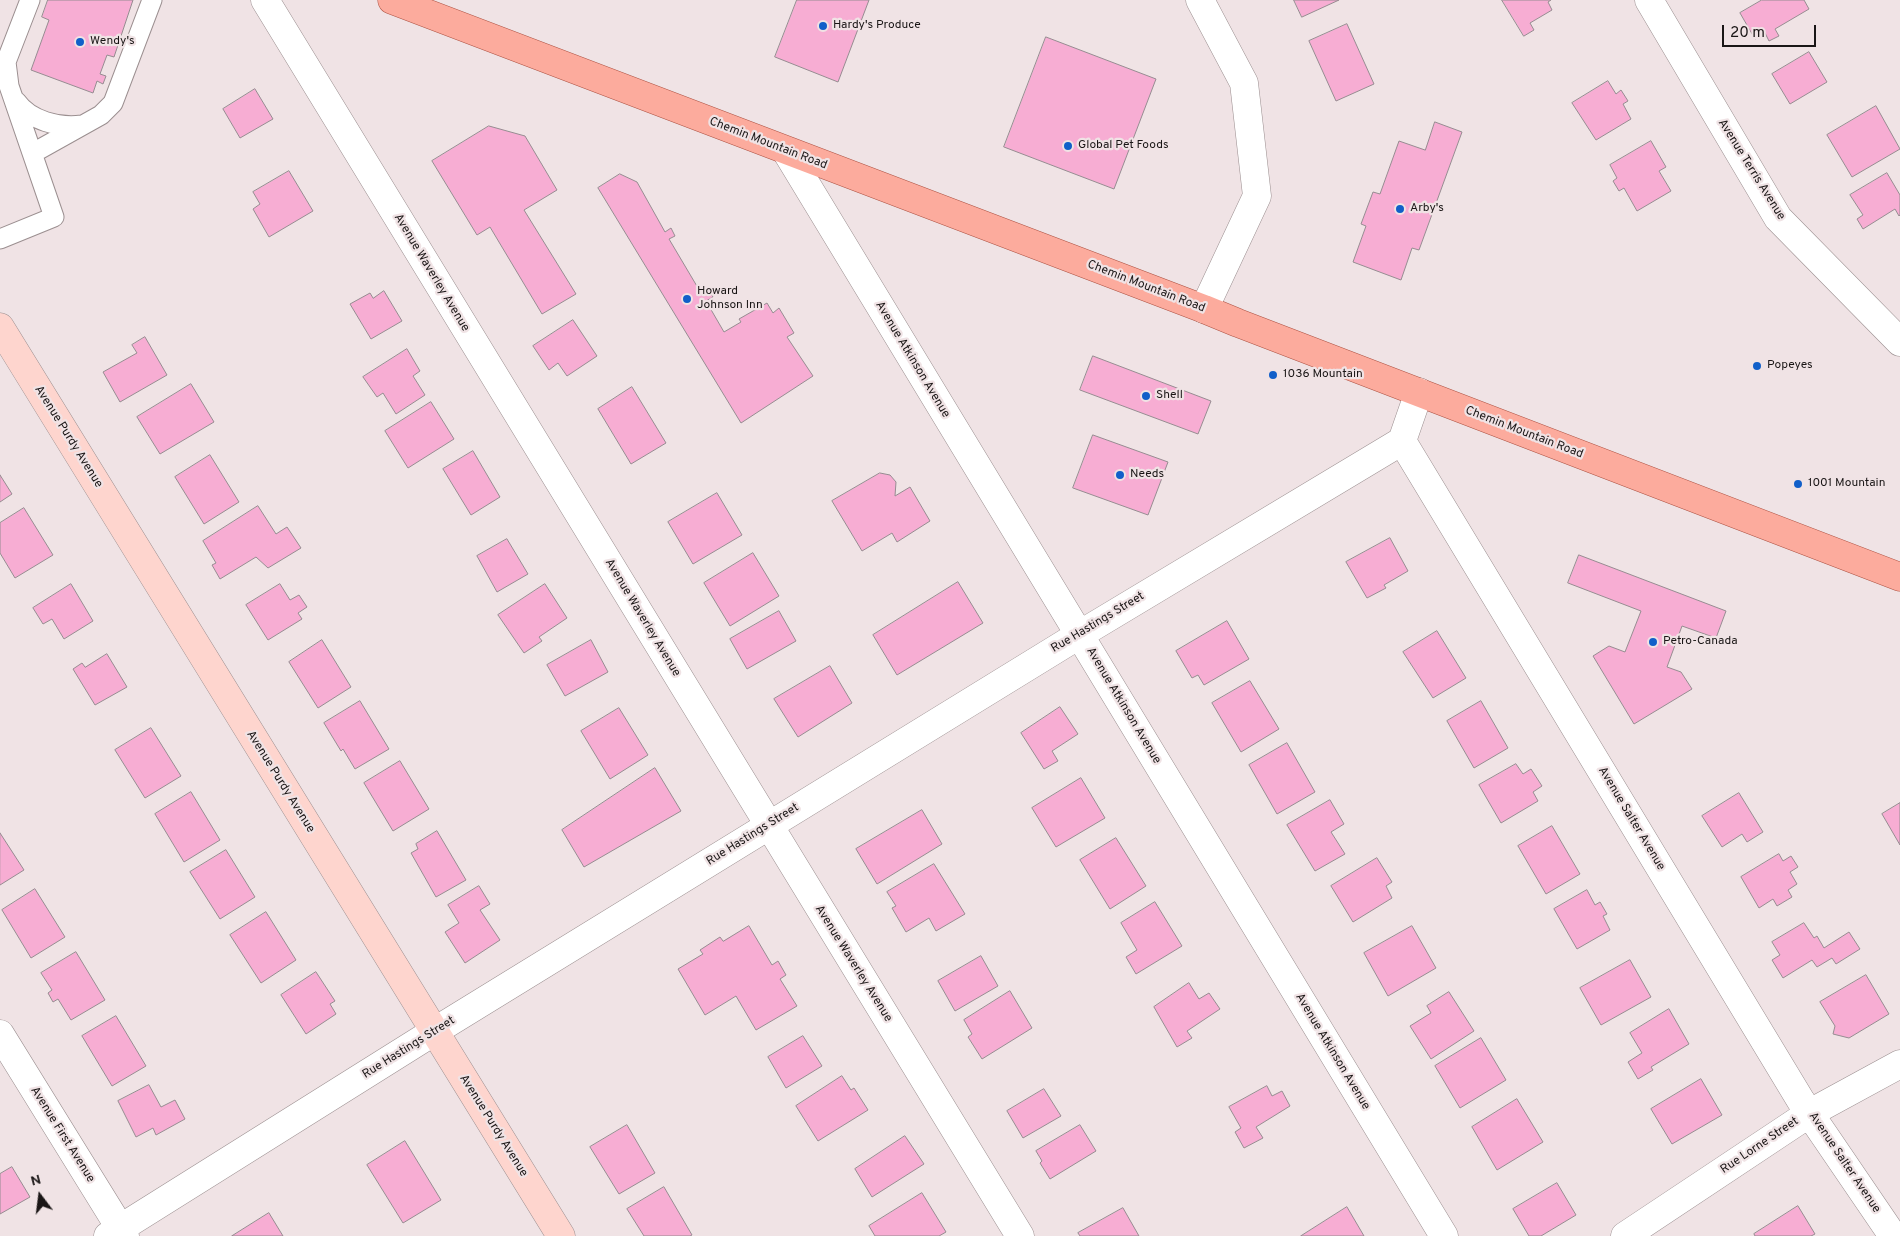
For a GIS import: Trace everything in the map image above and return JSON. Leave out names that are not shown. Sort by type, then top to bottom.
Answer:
[{"type":"main road","name":"Chemin Mountain Road","points":[[392,0],[1204,309],[1238,324],[1900,577]]},
{"type":"street","name":"Avenue Waverley Avenue","points":[[265,0],[1020,1236]]},
{"type":"street","points":[[1200,0],[1244,83],[1257,196],[1204,309]]},
{"type":"street","name":"Avenue Terris Avenue","points":[[1649,0],[1778,218],[1900,342]]},
{"type":"street","name":"Avenue Atkinson Avenue","points":[[786,151],[1444,1236]]},
{"type":"street","name":"Avenue Purdy Avenue","points":[[0,328],[561,1236]]},
{"type":"street","points":[[1402,441],[1419,392]]},
{"type":"street","name":"Rue Hastings Street","points":[[118,1234],[435,1031],[1079,635],[1402,441]]},
{"type":"street","name":"Avenue Salter Avenue","points":[[1402,441],[1810,1113],[1893,1236]]},
{"type":"street","name":"Avenue First Avenue","points":[[0,1034],[118,1234]]},
{"type":"street","name":"Rue Lorne Street","points":[[1625,1236],[1810,1113],[1900,1064]]},
{"type":"lane","points":[[0,239],[54,217],[9,86],[6,62],[30,0]]},
{"type":"lane","points":[[32,153],[101,115],[113,103],[152,0]]},
{"type":"lane","points":[[14,98],[22,110],[35,118],[70,127],[85,124]]},
{"type":"building","name":"Wendy's","points":[[48,0],[133,0],[114,57],[107,55],[100,74],[106,76],[103,84],[97,81],[93,93],[31,70],[49,20],[42,17]]},
{"type":"building","points":[[797,0],[869,0],[838,82],[775,57]]},
{"type":"building","points":[[1294,0],[1339,0],[1302,17]]},
{"type":"building","points":[[1502,0],[1551,0],[1548,2],[1552,10],[1530,23],[1534,30],[1524,36]]},
{"type":"building","points":[[1762,0],[1804,0],[1809,9],[1775,29],[1779,36],[1769,41],[1765,33],[1755,39],[1740,13]]},
{"type":"building","points":[[1347,24],[1374,84],[1336,101],[1309,41]]},
{"type":"building","points":[[1046,37],[1156,79],[1114,189],[1004,147]]},
{"type":"building","points":[[1809,52],[1827,82],[1790,104],[1772,74]]},
{"type":"building","points":[[1608,81],[1616,94],[1621,90],[1628,101],[1623,104],[1631,119],[1596,140],[1572,103]]},
{"type":"building","points":[[255,89],[273,119],[240,138],[223,109]]},
{"type":"building","points":[[1876,106],[1900,149],[1852,177],[1827,135]]},
{"type":"building","name":"Arby's","points":[[1435,122],[1462,132],[1419,250],[1412,248],[1401,280],[1353,262],[1366,226],[1361,224],[1373,192],[1380,194],[1399,141],[1425,150]]},
{"type":"building","points":[[489,126],[525,136],[557,190],[524,210],[576,294],[542,314],[490,227],[477,235],[432,161]]},
{"type":"building","points":[[1651,141],[1666,167],[1659,171],[1671,191],[1637,211],[1624,188],[1619,191],[1613,181],[1617,178],[1610,165]]},
{"type":"building","points":[[289,171],[313,211],[269,237],[253,209],[260,204],[253,192]]},
{"type":"building","points":[[1887,173],[1900,195],[1900,215],[1895,209],[1863,229],[1857,219],[1863,215],[1850,195]]},
{"type":"building","name":"Howard Johnson Inn","points":[[620,174],[637,182],[665,232],[671,228],[675,236],[669,239],[701,293],[708,289],[713,297],[706,301],[724,332],[741,322],[739,319],[767,303],[773,313],[779,308],[794,333],[787,337],[813,376],[741,423],[598,188]]},
{"type":"building","points":[[384,291],[402,321],[371,339],[350,304],[370,293],[373,298]]},
{"type":"building","points":[[573,320],[597,356],[567,376],[558,363],[549,370],[533,346]]},
{"type":"building","points":[[145,337],[167,375],[120,402],[103,372],[137,353],[132,345]]},
{"type":"building","points":[[407,349],[420,371],[413,376],[425,395],[396,414],[383,393],[377,397],[363,377]]},
{"type":"building","name":"Shell","points":[[1093,356],[1211,401],[1198,434],[1080,390]]},
{"type":"building","points":[[191,384],[214,422],[160,454],[137,417]]},
{"type":"building","points":[[632,387],[666,443],[631,464],[598,409]]},
{"type":"building","points":[[431,402],[454,439],[408,468],[385,431]]},
{"type":"building","name":"Needs","points":[[1093,435],[1168,462],[1148,515],[1073,488]]},
{"type":"building","points":[[473,451],[500,497],[471,515],[443,469]]},
{"type":"building","points":[[210,455],[239,502],[204,524],[175,477]]},
{"type":"building","points":[[880,473],[890,475],[896,482],[895,496],[910,487],[930,521],[897,542],[892,533],[862,551],[832,501]]},
{"type":"building","points":[[0,475],[12,494],[0,502]]},
{"type":"building","points":[[717,493],[742,535],[693,564],[668,522]]},
{"type":"building","points":[[258,506],[276,534],[287,527],[301,548],[268,568],[256,557],[220,579],[212,565],[216,563],[203,541]]},
{"type":"building","points":[[24,508],[53,555],[15,578],[0,553],[0,523]]},
{"type":"building","points":[[1390,538],[1408,571],[1384,585],[1386,588],[1367,598],[1346,562]]},
{"type":"building","points":[[507,539],[528,574],[497,592],[477,556]]},
{"type":"building","points":[[753,553],[779,596],[730,626],[704,583]]},
{"type":"building","name":"Petro-Canada","points":[[1579,555],[1726,611],[1716,638],[1682,626],[1667,667],[1681,672],[1692,689],[1634,724],[1593,656],[1609,646],[1625,652],[1641,611],[1568,583]]},
{"type":"building","points":[[958,582],[983,623],[897,675],[873,635]]},
{"type":"building","points":[[71,584],[93,621],[64,639],[52,619],[43,624],[33,608]]},
{"type":"building","points":[[280,584],[290,600],[299,595],[307,607],[298,613],[302,619],[268,640],[246,605]]},
{"type":"building","points":[[545,584],[567,618],[539,637],[542,641],[524,653],[498,615]]},
{"type":"building","points":[[779,611],[796,641],[747,669],[730,639]]},
{"type":"building","points":[[1227,621],[1249,659],[1204,685],[1198,675],[1192,678],[1176,651]]},
{"type":"building","points":[[1437,631],[1466,678],[1433,698],[1403,652]]},
{"type":"building","points":[[322,640],[351,687],[318,708],[289,662]]},
{"type":"building","points":[[591,640],[608,672],[565,696],[547,665]]},
{"type":"building","points":[[107,654],[127,687],[95,705],[73,669],[82,663],[85,667]]},
{"type":"building","points":[[830,666],[852,703],[798,737],[774,699]]},
{"type":"building","points":[[1250,681],[1279,729],[1241,752],[1212,703]]},
{"type":"building","points":[[360,701],[389,749],[355,769],[343,749],[341,751],[324,723]]},
{"type":"building","points":[[1481,701],[1508,748],[1474,768],[1447,721]]},
{"type":"building","points":[[1060,707],[1078,734],[1052,751],[1058,761],[1044,769],[1021,733]]},
{"type":"building","points":[[619,708],[648,755],[610,779],[581,731]]},
{"type":"building","points":[[151,728],[181,776],[145,798],[115,750]]},
{"type":"building","points":[[1287,743],[1315,792],[1277,814],[1249,765]]},
{"type":"building","points":[[400,761],[429,809],[393,831],[364,783]]},
{"type":"building","points":[[1516,764],[1523,774],[1531,769],[1542,786],[1533,792],[1538,801],[1501,823],[1479,785]]},
{"type":"building","points":[[655,768],[681,811],[584,867],[562,830]]},
{"type":"building","points":[[1081,778],[1105,818],[1056,847],[1032,808]]},
{"type":"building","points":[[191,792],[220,840],[184,862],[155,814]]},
{"type":"building","points":[[1739,793],[1763,832],[1747,842],[1742,834],[1722,847],[1702,816]]},
{"type":"building","points":[[1330,800],[1344,824],[1331,832],[1345,854],[1315,871],[1287,825]]},
{"type":"building","points":[[1900,803],[1900,845],[1882,814]]},
{"type":"building","points":[[922,810],[942,844],[877,884],[856,849]]},
{"type":"building","points":[[1552,826],[1580,874],[1546,894],[1518,846]]},
{"type":"building","points":[[437,831],[466,880],[436,897],[411,853],[418,849],[416,844]]},
{"type":"building","points":[[0,833],[24,870],[0,885]]},
{"type":"building","points":[[1116,838],[1146,886],[1110,909],[1080,860]]},
{"type":"building","points":[[226,850],[255,897],[220,919],[190,872]]},
{"type":"building","points":[[1779,854],[1783,861],[1791,856],[1798,867],[1790,872],[1797,884],[1788,890],[1792,897],[1777,906],[1773,899],[1759,908],[1741,877]]},
{"type":"building","points":[[1377,858],[1392,882],[1386,886],[1392,898],[1353,922],[1331,886]]},
{"type":"building","points":[[934,864],[965,914],[936,931],[929,918],[906,932],[892,908],[896,906],[887,892]]},
{"type":"building","points":[[479,886],[490,904],[480,910],[500,940],[465,963],[445,932],[459,923],[448,905]]},
{"type":"building","points":[[35,889],[65,937],[31,958],[2,910]]},
{"type":"building","points":[[1587,890],[1595,905],[1600,902],[1607,914],[1603,916],[1610,930],[1577,949],[1554,909]]},
{"type":"building","points":[[1155,902],[1182,946],[1136,974],[1126,957],[1137,950],[1121,923]]},
{"type":"building","points":[[266,912],[296,960],[261,983],[230,935]]},
{"type":"building","points":[[1804,923],[1814,938],[1817,936],[1824,948],[1849,932],[1860,949],[1836,964],[1832,958],[1817,967],[1812,960],[1783,978],[1772,960],[1780,955],[1772,942]]},
{"type":"building","points":[[749,926],[772,965],[778,961],[786,975],[780,979],[797,1006],[756,1030],[736,996],[705,1015],[678,969],[703,954],[700,950],[720,937],[723,941]]},
{"type":"building","points":[[1412,926],[1436,968],[1388,996],[1364,953]]},
{"type":"building","points":[[76,952],[105,1000],[71,1020],[58,999],[53,1002],[48,993],[52,990],[41,973]]},
{"type":"building","points":[[981,956],[998,986],[955,1011],[938,981]]},
{"type":"building","points":[[1630,960],[1651,997],[1601,1025],[1580,988]]},
{"type":"building","points":[[316,972],[335,1001],[330,1004],[336,1014],[306,1034],[281,995]]},
{"type":"building","points":[[1866,975],[1889,1014],[1849,1038],[1833,1034],[1835,1026],[1820,1002]]},
{"type":"building","points":[[1189,983],[1199,999],[1209,993],[1220,1009],[1187,1031],[1192,1038],[1177,1047],[1154,1007]]},
{"type":"building","points":[[1010,991],[1032,1028],[982,1059],[968,1037],[972,1034],[964,1020]]},
{"type":"building","points":[[1449,992],[1474,1031],[1431,1059],[1410,1026],[1431,1013],[1427,1006]]},
{"type":"building","points":[[1669,1009],[1689,1044],[1651,1067],[1653,1070],[1638,1079],[1628,1062],[1642,1053],[1630,1033]]},
{"type":"building","points":[[116,1016],[146,1066],[112,1086],[82,1036]]},
{"type":"building","points":[[803,1036],[822,1066],[786,1088],[768,1057]]},
{"type":"building","points":[[1481,1038],[1506,1080],[1460,1108],[1435,1066]]},
{"type":"building","points":[[842,1076],[851,1090],[854,1088],[868,1110],[818,1141],[796,1106]]},
{"type":"building","points":[[1701,1079],[1722,1115],[1672,1144],[1651,1109]]},
{"type":"building","points":[[149,1085],[161,1107],[175,1100],[185,1119],[156,1135],[153,1128],[136,1137],[118,1101]]},
{"type":"building","points":[[1267,1086],[1272,1096],[1282,1091],[1290,1106],[1256,1127],[1263,1138],[1244,1148],[1235,1132],[1241,1128],[1229,1107]]},
{"type":"building","points":[[1044,1089],[1061,1116],[1023,1138],[1007,1111]]},
{"type":"building","points":[[1517,1099],[1543,1142],[1497,1170],[1472,1127]]},
{"type":"building","points":[[627,1125],[655,1173],[619,1194],[590,1147]]},
{"type":"building","points":[[1080,1125],[1096,1151],[1050,1179],[1040,1163],[1042,1161],[1036,1151]]},
{"type":"building","points":[[905,1136],[924,1164],[872,1197],[855,1169]]},
{"type":"building","points":[[405,1141],[441,1200],[403,1223],[367,1165]]},
{"type":"building","points":[[12,1167],[30,1197],[0,1214],[0,1174]]},
{"type":"building","points":[[1557,1183],[1576,1215],[1541,1236],[1529,1236],[1513,1209]]},
{"type":"building","points":[[664,1187],[692,1235],[644,1236],[627,1209]]},
{"type":"building","points":[[922,1193],[946,1232],[939,1236],[875,1236],[869,1226]]},
{"type":"building","points":[[1798,1206],[1815,1234],[1811,1236],[1755,1236],[1754,1234]]},
{"type":"building","points":[[1347,1207],[1364,1236],[1301,1236]]},
{"type":"building","points":[[1123,1208],[1139,1236],[1080,1236],[1078,1233]]},
{"type":"building","points":[[269,1213],[283,1236],[232,1236]]},
{"type":"place","name":"Hardy's Produce","points":[[823,26]]},
{"type":"place","name":"Wendy's","points":[[80,42]]},
{"type":"place","name":"Global Pet Foods","points":[[1068,146]]},
{"type":"place","name":"Arby's","points":[[1400,209]]},
{"type":"place","name":"Howard Johnson Inn","points":[[687,299]]},
{"type":"place","name":"Popeyes","points":[[1757,366]]},
{"type":"place","name":"1036 Mountain","points":[[1273,375]]},
{"type":"place","name":"Shell","points":[[1146,396]]},
{"type":"place","name":"Needs","points":[[1120,475]]},
{"type":"place","name":"1001 Mountain","points":[[1798,484]]},
{"type":"place","name":"Petro-Canada","points":[[1653,642]]}]
